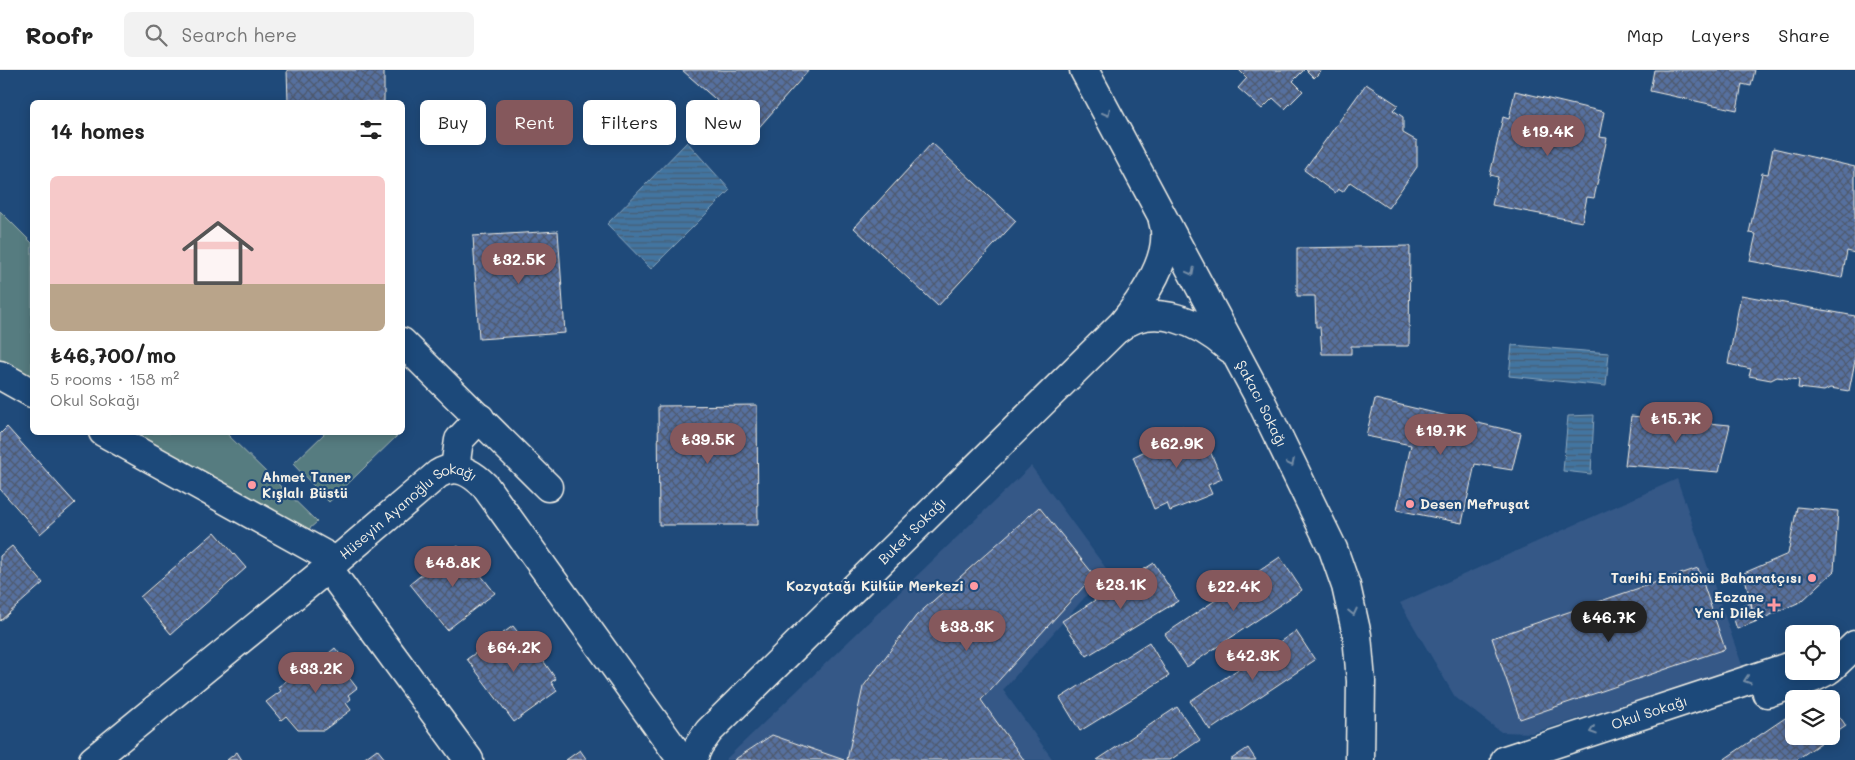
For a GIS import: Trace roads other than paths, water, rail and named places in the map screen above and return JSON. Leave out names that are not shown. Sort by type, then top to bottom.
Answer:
[{"type":"street","name":"Şakacı Sokağı","points":[[1084,70],[1235,353],[1333,549],[1342,572],[1355,622],[1360,662],[1360,760]]},
{"type":"street","name":"Buket Sokağı","points":[[1118,329],[1144,295],[1156,270],[1165,239],[1164,225],[1160,214]]},
{"type":"street","name":"Buket Sokağı","points":[[692,760],[699,745],[709,731],[1124,324],[1139,317],[1158,316],[1176,318],[1205,329],[1235,353]]},
{"type":"street","points":[[405,345],[548,487]]},
{"type":"street","points":[[0,375],[30,392]]},
{"type":"street","points":[[455,468],[459,440],[480,418]]},
{"type":"street","points":[[108,435],[332,564],[469,760]]},
{"type":"street","name":"Hüseyin Ayanoğlu Sokağı","points":[[92,760],[332,564],[438,474],[455,468],[469,472],[485,486],[682,760]]},
{"type":"street","name":"Okul Sokağı","points":[[1505,760],[1785,667]]},
{"type":"street","name":"Okul Sokağı","points":[[1564,760],[1807,680]]},
{"type":"place","name":"Ahmet Taner Kışlalı Büstü","points":[[252,485]]},
{"type":"place","name":"Desen Mefruşat","points":[[1410,504]]},
{"type":"place","name":"Tarihi Eminönü Baharatçısı","points":[[1812,578]]},
{"type":"place","name":"Kozyatağı Kültür Merkezi","points":[[974,586]]},
{"type":"place","name":"Eczane Yeni Dilek","points":[[1774,605]]}]
